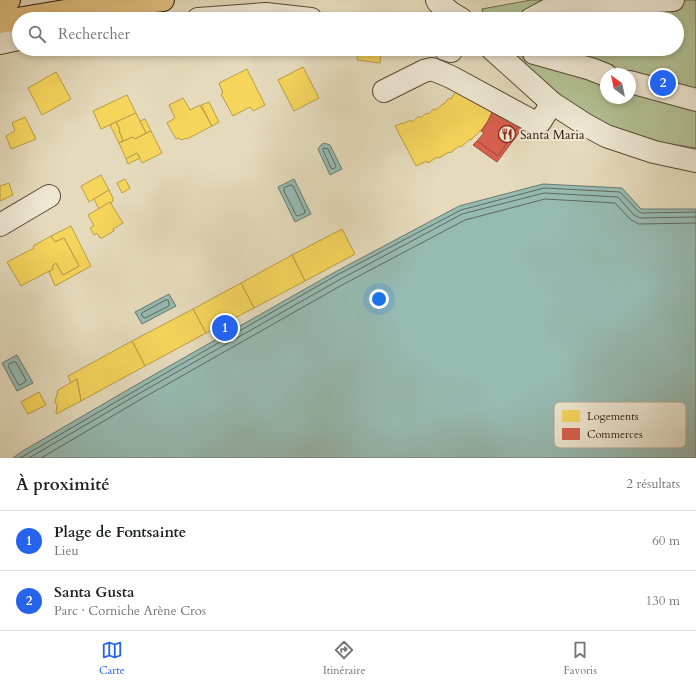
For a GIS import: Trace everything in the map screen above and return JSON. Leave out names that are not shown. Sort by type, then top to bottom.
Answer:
[{"type":"main road","points":[[0,2],[9,0]]},
{"type":"main road","points":[[56,12],[78,8],[163,0]]},
{"type":"main road","points":[[0,22],[12,20]]},
{"type":"street","points":[[437,0],[450,12]]},
{"type":"street","points":[[544,12],[550,9],[567,6],[673,0]]},
{"type":"street","points":[[0,43],[12,40]]},
{"type":"street","points":[[500,56],[552,103],[606,136],[654,152],[696,161]]},
{"type":"street","points":[[545,56],[600,73]]},
{"type":"street","points":[[384,91],[424,71],[432,69],[452,77],[534,122],[540,122],[552,103]]},
{"type":"street","points":[[636,84],[696,100]]},
{"type":"street","points":[[0,225],[50,196]]},
{"type":"green space","points":[[531,0],[696,0],[696,148],[657,142],[589,119],[550,92],[514,56],[684,56],[684,12],[483,12],[482,9]]},
{"type":"water","points":[[324,143],[330,145],[342,169],[330,175],[318,149]]},
{"type":"water","points":[[294,179],[311,214],[295,222],[278,187]]},
{"type":"water","points":[[543,184],[622,188],[641,209],[696,209],[696,458],[13,458],[136,385],[335,272],[459,206]]},
{"type":"water","points":[[169,294],[176,306],[142,324],[135,312]]},
{"type":"water","points":[[17,355],[33,383],[17,391],[2,363]]},
{"type":"building: Logements","points":[[357,56],[381,56],[380,63],[357,60]]},
{"type":"building: Logements","points":[[303,67],[319,98],[294,111],[278,80]]},
{"type":"building: Logements","points":[[247,69],[265,105],[253,111],[250,107],[233,116],[221,94],[223,93],[219,83]]},
{"type":"building: Logements","points":[[56,72],[71,99],[42,115],[28,88]]},
{"type":"building: Logements","points":[[456,91],[493,110],[488,121],[481,131],[461,147],[459,146],[450,153],[449,152],[439,158],[437,157],[428,163],[427,161],[416,166],[395,126],[410,120],[412,122],[419,116],[420,118],[434,109],[436,110],[449,98],[451,99]]},
{"type":"building: Logements","points":[[127,95],[136,113],[101,129],[93,111]]},
{"type":"building: Logements","points":[[183,98],[190,110],[200,105],[212,126],[187,139],[181,140],[179,138],[176,139],[167,123],[175,118],[169,105]]},
{"type":"building: Logements","points":[[209,102],[219,122],[212,126],[201,105]]},
{"type":"building: Logements","points":[[136,113],[146,133],[135,139],[133,137],[123,141],[116,122]]},
{"type":"building: Logements","points":[[25,117],[36,139],[11,149],[6,136],[15,131],[12,123]]},
{"type":"building: Logements","points":[[145,119],[151,131],[146,133],[140,121]]},
{"type":"building: Logements","points":[[116,122],[123,141],[119,143],[110,125]]},
{"type":"building: Logements","points":[[151,131],[162,153],[142,163],[137,153],[126,159],[119,143],[133,137],[135,139]]},
{"type":"building: Logements","points":[[137,153],[140,158],[128,164],[126,159]]},
{"type":"building: Logements","points":[[101,175],[109,190],[89,202],[81,186]]},
{"type":"building: Logements","points":[[125,179],[130,188],[122,193],[117,183]]},
{"type":"building: Logements","points":[[9,183],[13,195],[0,201],[0,186]]},
{"type":"building: Logements","points":[[109,190],[113,201],[99,209],[94,199]]},
{"type":"building: Logements","points":[[110,202],[123,223],[113,229],[114,231],[100,238],[97,233],[94,235],[90,228],[94,226],[88,215]]},
{"type":"building: Logements","points":[[71,226],[91,266],[55,286],[49,272],[53,269],[52,266],[56,263],[63,275],[79,266],[64,238],[55,242],[51,236]]},
{"type":"building: Logements","points":[[342,229],[355,254],[305,281],[292,255]]},
{"type":"building: Logements","points":[[51,236],[55,242],[64,238],[79,266],[63,275],[56,263],[52,266],[53,269],[21,286],[7,262],[34,248],[33,246]]},
{"type":"building: Logements","points":[[292,255],[305,281],[254,308],[241,283]]},
{"type":"building: Logements","points":[[241,283],[254,308],[206,333],[193,309]]},
{"type":"building: Logements","points":[[193,309],[206,333],[145,366],[132,341]]},
{"type":"building: Logements","points":[[132,341],[145,366],[81,401],[77,379],[71,383],[68,376]]},
{"type":"building: Logements","points":[[77,379],[81,401],[56,414],[57,405],[55,402],[58,390]]},
{"type":"building: Logements","points":[[39,392],[46,405],[28,414],[21,402]]},
{"type":"building: Commerces","points":[[493,110],[520,124],[498,156],[477,141],[484,133],[481,131]]},
{"type":"building: Commerces","points":[[520,124],[524,126],[497,162],[473,145],[477,141],[498,156]]},
{"type":"place","name":"Santa Gusta","points":[[663,83]]},
{"type":"place","name":"Santa Maria","points":[[507,134]]},
{"type":"place","name":"Plage de Fontsainte","points":[[225,328]]}]
